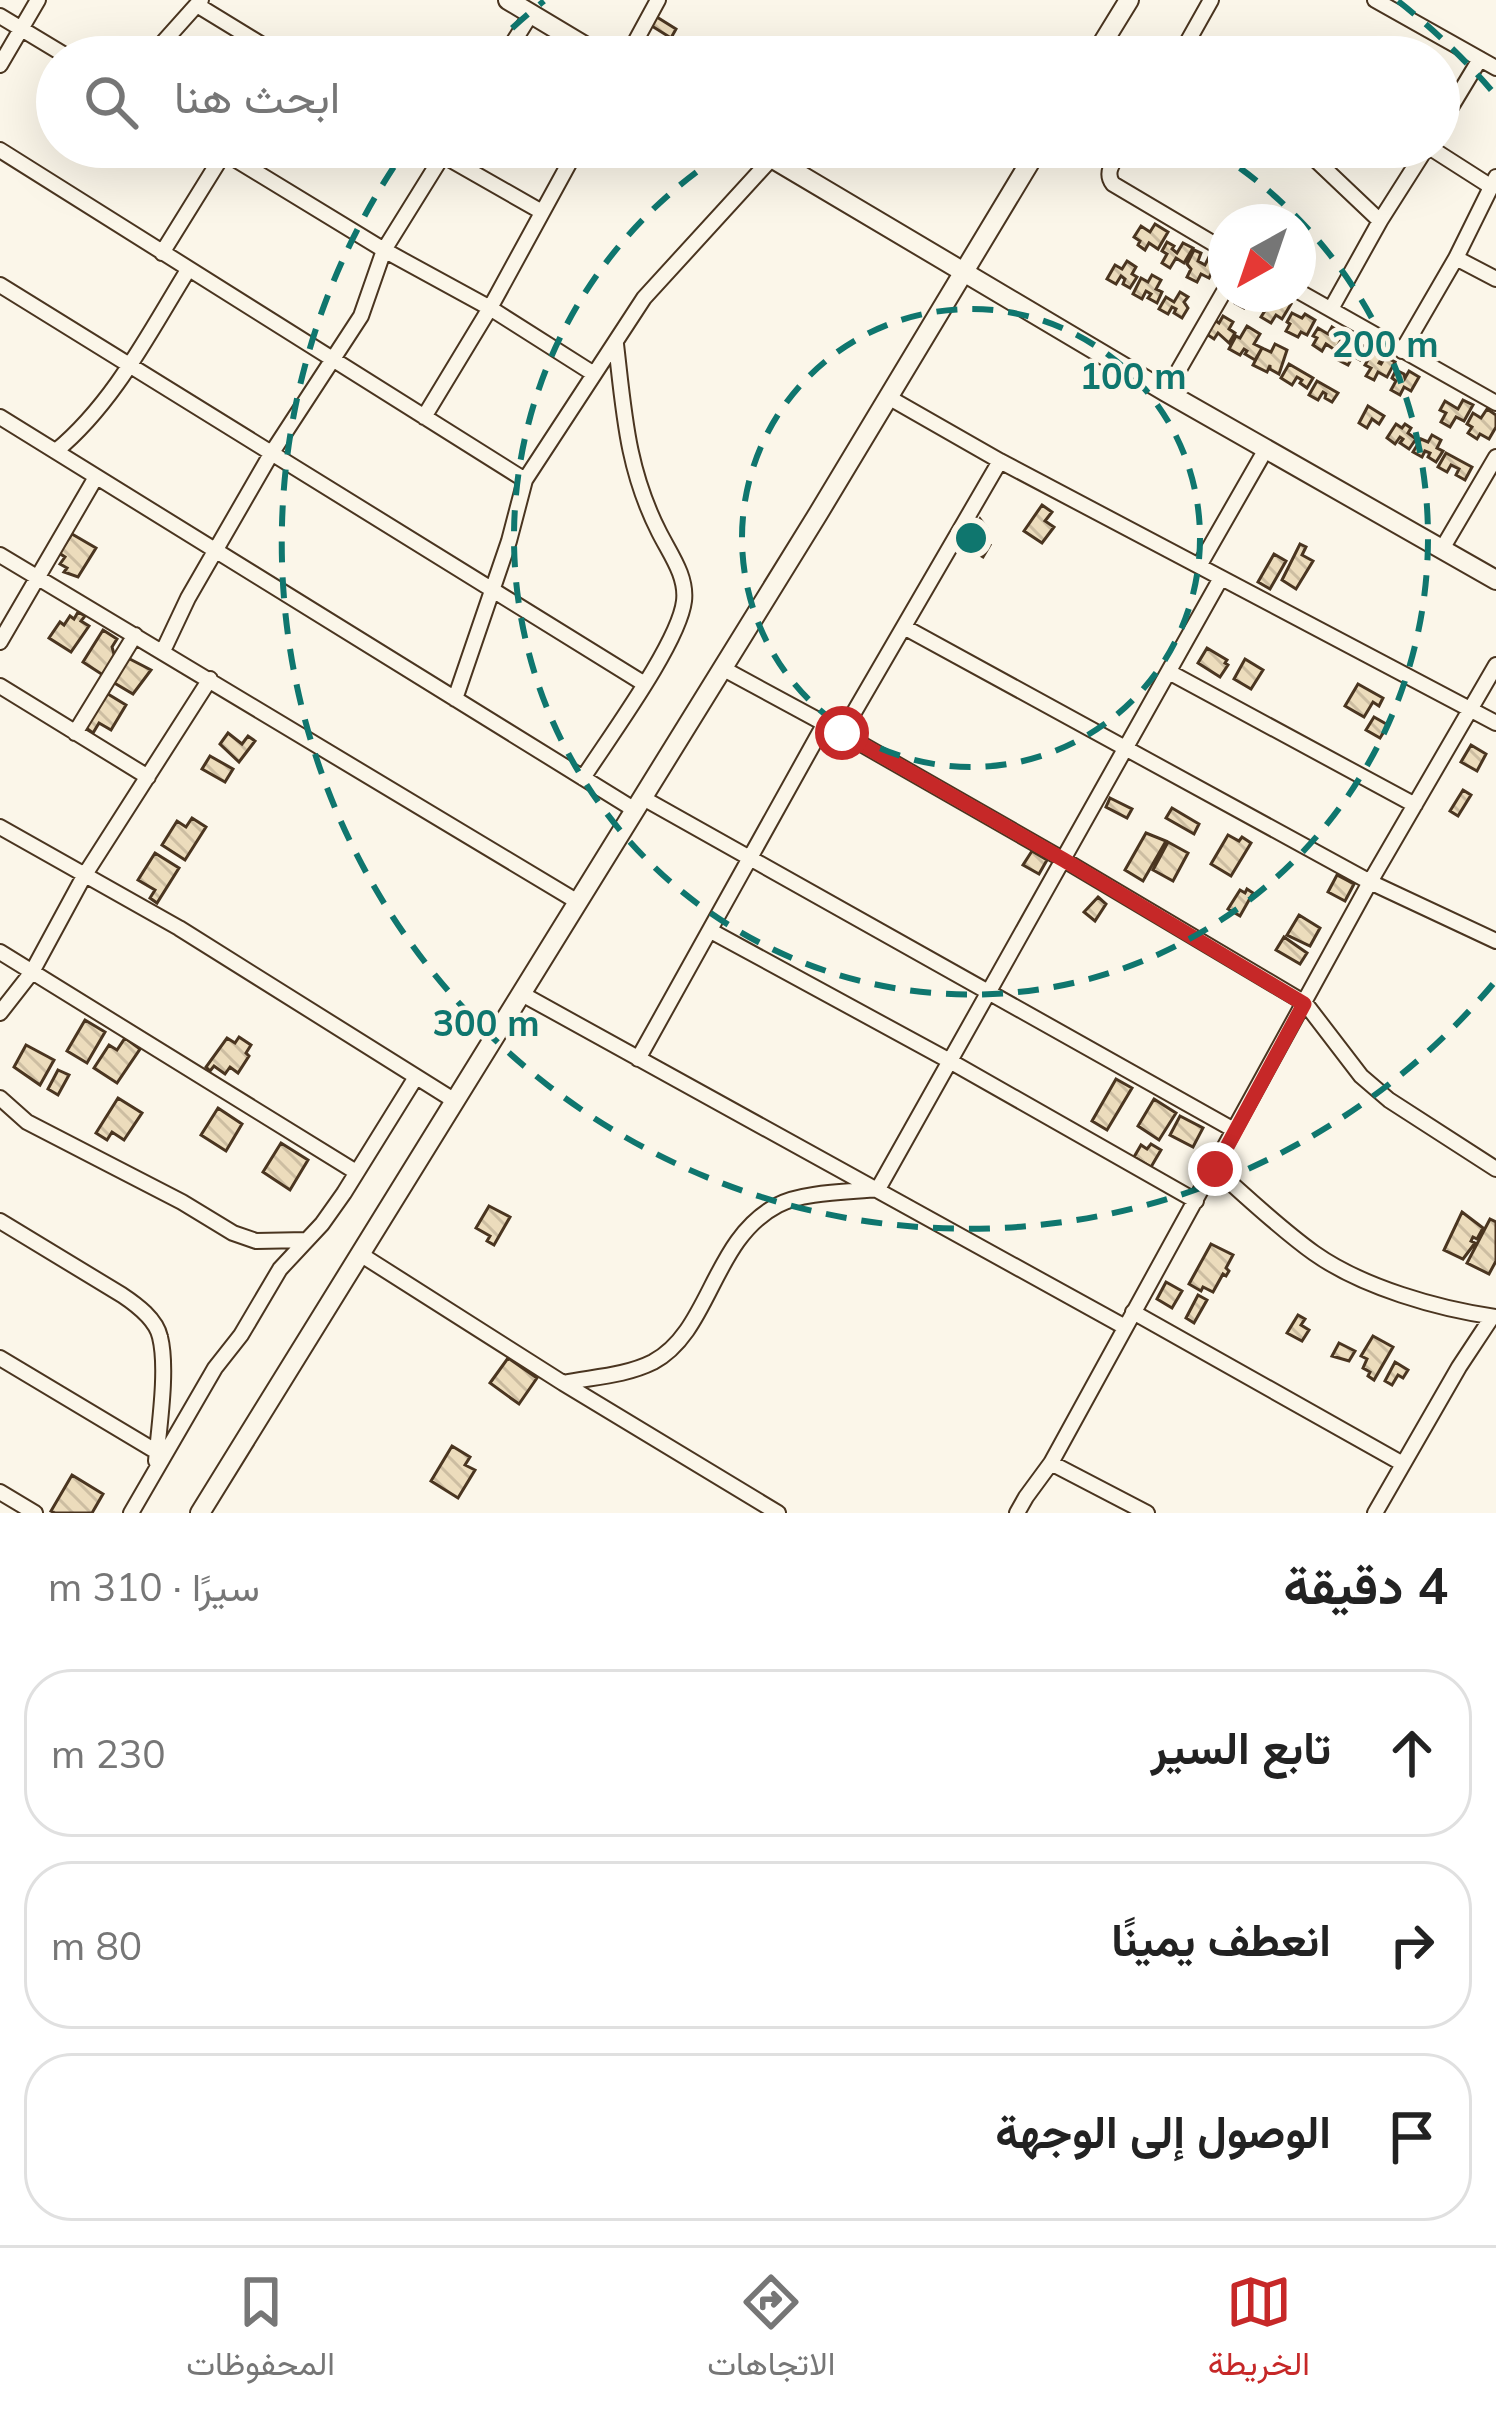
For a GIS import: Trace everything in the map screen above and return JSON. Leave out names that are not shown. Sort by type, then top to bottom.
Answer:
[{"type":"street","points":[[0,65],[38,0]]},
{"type":"street","points":[[508,0],[567,36]]},
{"type":"street","points":[[638,36],[658,0]]},
{"type":"street","points":[[1107,36],[1129,0]]},
{"type":"street","points":[[1190,36],[1210,0]]},
{"type":"street","points":[[1375,0],[1439,36]]},
{"type":"street","points":[[169,36],[200,2],[251,36]]},
{"type":"street","points":[[516,36],[530,14]]},
{"type":"street","points":[[0,16],[36,38]]},
{"type":"street","points":[[1460,48],[1496,68]]},
{"type":"street","points":[[1460,92],[1480,59]]},
{"type":"street","points":[[0,150],[525,480]]},
{"type":"street","points":[[1402,351],[1456,258],[1493,181],[1460,164]]},
{"type":"street","points":[[162,253],[209,168]]},
{"type":"street","points":[[249,168],[594,374]]},
{"type":"street","points":[[163,651],[214,550],[361,316],[384,250],[435,168]]},
{"type":"street","points":[[471,168],[542,212]]},
{"type":"street","points":[[424,417],[566,168]]},
{"type":"street","points":[[455,699],[525,480],[644,298],[763,168]]},
{"type":"street","points":[[789,168],[1166,392],[1496,580]]},
{"type":"street","points":[[200,1513],[1026,168]]},
{"type":"street","points":[[1110,168],[1108,178],[1113,184],[1208,240]]},
{"type":"street","points":[[1324,168],[1380,221]]},
{"type":"street","points":[[1331,310],[1414,168]]},
{"type":"street","points":[[1456,258],[1496,279]]},
{"type":"street","points":[[56,451],[88,424],[188,270]]},
{"type":"street","points":[[0,285],[644,683]]},
{"type":"street","points":[[1316,301],[1496,404]]},
{"type":"street","points":[[1166,392],[1212,312]]},
{"type":"street","points":[[583,778],[680,616],[684,584],[637,484],[616,344]]},
{"type":"street","points":[[888,397],[1496,724]]},
{"type":"street","points":[[0,417],[583,778],[750,859],[1234,1130]]},
{"type":"street","points":[[1199,566],[1266,449]]},
{"type":"street","points":[[1442,549],[1496,458]]},
{"type":"street","points":[[842,733],[1000,460]]},
{"type":"street","points":[[0,643],[96,477]]},
{"type":"street","points":[[0,555],[578,902]]},
{"type":"street","points":[[878,1189],[1221,578]]},
{"type":"street","points":[[904,626],[1370,882],[1496,941]]},
{"type":"street","points":[[75,733],[135,634]]},
{"type":"street","points":[[1017,1513],[1051,1463],[1370,882],[1496,665]]},
{"type":"street","points":[[722,668],[1064,860],[1304,1004],[1376,1089],[1496,1169]]},
{"type":"street","points":[[1168,672],[1415,805]]},
{"type":"street","points":[[0,1013],[32,972],[84,875],[210,679]]},
{"type":"street","points":[[0,686],[148,777]]},
{"type":"street","points":[[638,1059],[825,723]]},
{"type":"street","points":[[0,827],[178,928],[455,1101]]},
{"type":"street","points":[[711,931],[1196,1201]]},
{"type":"street","points":[[0,952],[356,1172]]},
{"type":"street","points":[[521,994],[878,1189],[1403,1464]]},
{"type":"street","points":[[130,1513],[215,1368],[241,1335],[280,1269],[322,1224],[416,1077]]},
{"type":"street","points":[[0,1098],[27,1122],[233,1233],[256,1241],[307,1240]]},
{"type":"street","points":[[1215,1169],[1316,1254],[1354,1276],[1449,1308],[1494,1317],[1459,1367],[1375,1513]]},
{"type":"street","points":[[562,1383],[628,1371],[656,1360],[678,1341],[740,1236],[779,1204],[878,1189]]},
{"type":"street","points":[[0,1221],[122,1295],[153,1323],[160,1336],[163,1388],[155,1470]]},
{"type":"street","points":[[360,1254],[778,1513]]},
{"type":"street","points":[[0,1358],[157,1452]]},
{"type":"street","points":[[1051,1463],[1147,1513]]},
{"type":"street","points":[[0,1492],[34,1513]]},
{"type":"building","points":[[652,14],[676,29],[668,36],[647,23]]},
{"type":"building","points":[[1155,224],[1168,232],[1158,249],[1149,243],[1145,250],[1134,237],[1141,226],[1150,232]]},
{"type":"building","points":[[1167,242],[1177,253],[1183,243],[1193,248],[1184,263],[1176,258],[1170,268],[1162,263]]},
{"type":"building","points":[[1194,250],[1201,253],[1198,261],[1205,265],[1208,259],[1208,278],[1201,274],[1197,282],[1187,277],[1191,269],[1187,264]]},
{"type":"building","points":[[1127,261],[1136,267],[1132,274],[1137,277],[1130,288],[1121,276],[1116,284],[1107,279],[1115,265],[1122,269]]},
{"type":"building","points":[[1152,275],[1161,280],[1157,303],[1146,291],[1142,299],[1133,294],[1141,278],[1148,282]]},
{"type":"building","points":[[1180,292],[1188,297],[1182,318],[1172,307],[1168,314],[1159,309],[1166,297],[1174,302]]},
{"type":"building","points":[[1264,312],[1286,312],[1271,323],[1261,317]]},
{"type":"building","points":[[1292,313],[1315,320],[1307,335],[1301,332],[1298,337],[1286,331]]},
{"type":"building","points":[[1223,316],[1233,322],[1229,329],[1235,333],[1229,343],[1218,333],[1214,339],[1205,333],[1213,319],[1219,323]]},
{"type":"building","points":[[1247,326],[1260,334],[1254,344],[1262,348],[1255,360],[1244,349],[1240,355],[1229,349]]},
{"type":"building","points":[[1332,327],[1344,335],[1335,350],[1326,344],[1322,351],[1313,345],[1318,328],[1328,334]]},
{"type":"building","points":[[1343,342],[1355,353],[1360,344],[1367,348],[1360,360],[1353,356],[1348,365],[1338,360]]},
{"type":"building","points":[[1275,344],[1287,350],[1279,374],[1270,365],[1267,372],[1253,365],[1262,348],[1271,352]]},
{"type":"building","points":[[1372,353],[1382,358],[1381,364],[1385,357],[1395,362],[1387,377],[1378,372],[1374,380],[1366,376],[1371,368],[1365,365]]},
{"type":"building","points":[[1289,364],[1313,378],[1307,388],[1297,377],[1292,385],[1281,378]]},
{"type":"building","points":[[1396,370],[1405,378],[1409,371],[1419,377],[1411,391],[1404,387],[1400,395],[1391,390]]},
{"type":"building","points":[[1317,381],[1338,393],[1332,402],[1323,392],[1318,400],[1309,395]]},
{"type":"building","points":[[1463,400],[1473,405],[1464,421],[1456,417],[1450,427],[1441,422],[1445,401],[1458,409]]},
{"type":"building","points":[[1368,406],[1384,416],[1379,424],[1372,419],[1367,428],[1359,423]]},
{"type":"building","points":[[1487,409],[1496,415],[1496,427],[1489,439],[1480,434],[1477,439],[1468,433],[1472,427],[1467,424],[1473,413],[1481,418]]},
{"type":"building","points":[[1396,424],[1411,428],[1408,433],[1416,439],[1409,449],[1400,437],[1395,444],[1387,438]]},
{"type":"building","points":[[1432,435],[1441,440],[1437,448],[1443,451],[1436,462],[1428,457],[1430,453],[1425,451],[1422,457],[1413,452],[1421,439],[1428,442]]},
{"type":"building","points":[[1446,453],[1472,467],[1465,480],[1451,465],[1447,472],[1438,467]]},
{"type":"building","points":[[1042,505],[1052,512],[1045,521],[1054,527],[1042,543],[1024,531]]},
{"type":"building","points":[[980,519],[987,528],[980,539],[990,545],[983,557],[964,545]]},
{"type":"building","points":[[72,534],[96,548],[78,577],[64,572],[67,568],[60,564],[65,557],[59,553]]},
{"type":"building","points":[[1300,544],[1306,547],[1302,555],[1313,561],[1296,589],[1282,580]]},
{"type":"building","points":[[1274,554],[1286,561],[1270,589],[1258,582]]},
{"type":"building","points":[[78,612],[89,626],[71,652],[49,638],[60,622],[64,625]]},
{"type":"building","points":[[103,630],[117,639],[112,647],[116,661],[106,677],[83,662]]},
{"type":"building","points":[[1207,648],[1227,660],[1220,677],[1198,663]]},
{"type":"building","points":[[126,657],[151,670],[133,694],[111,681]]},
{"type":"building","points":[[1245,659],[1263,670],[1251,689],[1234,679]]},
{"type":"building","points":[[1358,684],[1383,698],[1379,706],[1373,702],[1364,717],[1345,706]]},
{"type":"building","points":[[103,691],[126,705],[111,730],[99,723],[93,733],[82,725]]},
{"type":"building","points":[[1374,717],[1388,725],[1380,738],[1366,730]]},
{"type":"building","points":[[228,733],[242,744],[248,736],[255,741],[239,762],[220,744]]},
{"type":"building","points":[[1471,745],[1486,754],[1477,771],[1461,762]]},
{"type":"building","points":[[210,756],[233,769],[225,782],[202,769]]},
{"type":"building","points":[[1463,790],[1471,795],[1458,816],[1450,811]]},
{"type":"building","points":[[1110,798],[1132,809],[1127,818],[1106,807]]},
{"type":"building","points":[[1172,808],[1199,824],[1194,834],[1166,818]]},
{"type":"building","points":[[192,818],[206,827],[185,860],[162,845],[177,821],[186,827]]},
{"type":"building","points":[[1146,833],[1166,841],[1143,881],[1125,870]]},
{"type":"building","points":[[1228,835],[1251,843],[1231,876],[1211,864]]},
{"type":"building","points":[[1168,842],[1188,853],[1173,881],[1153,870]]},
{"type":"building","points":[[1032,851],[1047,860],[1039,874],[1023,865]]},
{"type":"building","points":[[155,853],[179,868],[157,903],[150,898],[155,890],[138,880]]},
{"type":"building","points":[[1337,875],[1354,884],[1345,901],[1328,892]]},
{"type":"building","points":[[1247,889],[1253,893],[1240,916],[1228,909],[1240,890],[1245,893]]},
{"type":"building","points":[[1098,897],[1106,904],[1095,921],[1084,912]]},
{"type":"building","points":[[1299,915],[1320,928],[1310,946],[1287,935]]},
{"type":"building","points":[[1284,937],[1307,953],[1300,964],[1276,950]]},
{"type":"building","points":[[85,1020],[105,1032],[87,1063],[67,1051]]},
{"type":"building","points":[[239,1037],[251,1045],[238,1073],[230,1067],[225,1074],[214,1066],[210,1071],[206,1067],[227,1038],[235,1043]]},
{"type":"building","points":[[125,1038],[140,1049],[117,1083],[94,1068],[109,1045],[117,1050]]},
{"type":"building","points":[[26,1045],[54,1060],[40,1085],[14,1067]]},
{"type":"building","points":[[58,1070],[69,1075],[58,1095],[48,1089]]},
{"type":"building","points":[[1116,1079],[1132,1088],[1107,1130],[1092,1121]]},
{"type":"building","points":[[118,1098],[142,1113],[124,1140],[112,1132],[107,1140],[96,1133]]},
{"type":"building","points":[[1154,1099],[1176,1113],[1159,1140],[1138,1126]]},
{"type":"building","points":[[218,1108],[242,1124],[226,1151],[201,1135]]},
{"type":"building","points":[[1180,1116],[1203,1128],[1193,1147],[1170,1135]]},
{"type":"building","points":[[281,1143],[308,1160],[290,1190],[263,1172]]},
{"type":"building","points":[[1151,1144],[1161,1150],[1151,1167],[1134,1157],[1141,1145],[1147,1149]]},
{"type":"building","points":[[489,1206],[510,1217],[494,1245],[487,1241],[490,1236],[476,1228]]},
{"type":"building","points":[[1462,1212],[1483,1228],[1463,1259],[1444,1250]]},
{"type":"building","points":[[1490,1219],[1496,1222],[1496,1261],[1489,1274],[1467,1263]]},
{"type":"building","points":[[1211,1244],[1233,1255],[1226,1268],[1229,1271],[1213,1292],[1203,1287],[1201,1291],[1189,1284]]},
{"type":"building","points":[[1166,1282],[1182,1291],[1172,1308],[1157,1299]]},
{"type":"building","points":[[1198,1295],[1207,1300],[1194,1323],[1186,1318]]},
{"type":"building","points":[[1298,1315],[1309,1330],[1302,1341],[1287,1333]]},
{"type":"building","points":[[1373,1336],[1393,1347],[1374,1380],[1363,1368],[1367,1359],[1361,1356]]},
{"type":"building","points":[[1339,1343],[1355,1351],[1349,1361],[1332,1356]]},
{"type":"building","points":[[508,1358],[537,1378],[519,1404],[490,1383]]},
{"type":"building","points":[[1395,1362],[1408,1370],[1392,1385],[1385,1381]]},
{"type":"building","points":[[452,1446],[470,1457],[465,1465],[475,1470],[458,1498],[431,1481]]},
{"type":"building","points":[[72,1475],[103,1494],[92,1513],[51,1511]]},
{"type":"route","points":[[842,733],[1304,1004],[1215,1169]]}]
